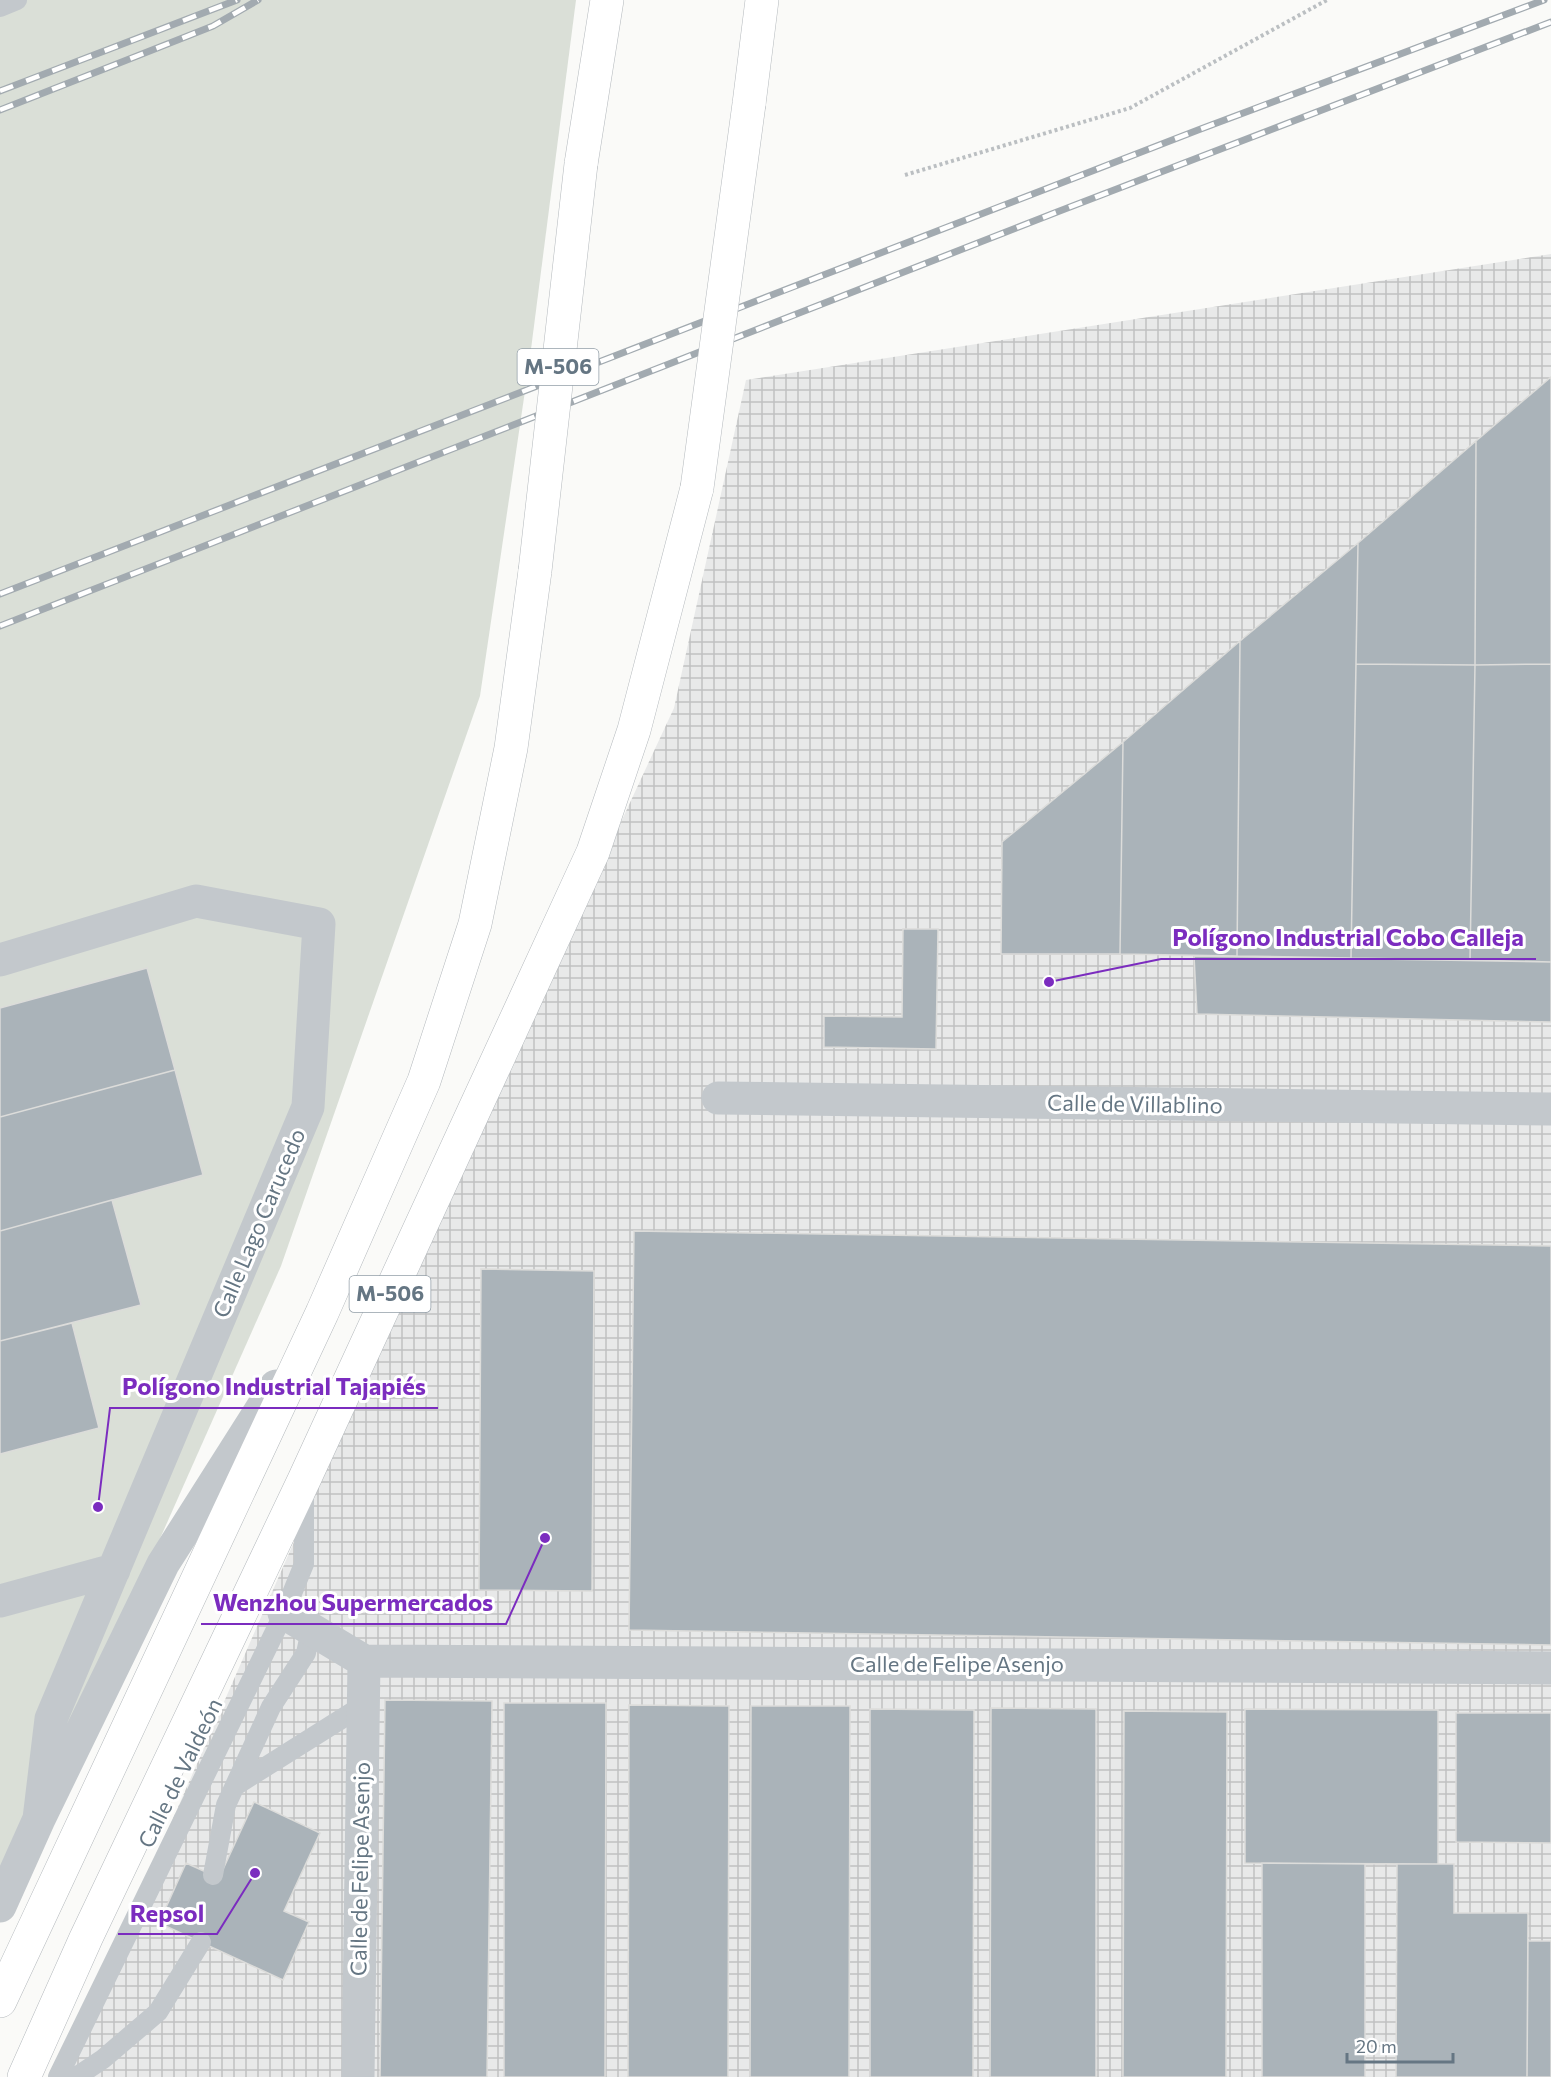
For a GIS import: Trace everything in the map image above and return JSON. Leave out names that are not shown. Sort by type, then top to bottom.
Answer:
[{"type":"highway","name":"M-506","points":[[0,2001],[322,1313],[424,1081],[475,924],[511,748],[535,571],[581,164],[607,0]]},
{"type":"highway","name":"M-506","points":[[24,2077],[86,1938],[304,1480],[593,852],[633,730],[697,488],[762,0]]},
{"type":"street","name":"Calle Lago Carucedo","points":[[0,960],[196,901],[319,924],[308,1107],[51,1719],[39,1819]]},
{"type":"street","name":"Calle de Villablino","points":[[718,1098],[1551,1109]]},
{"type":"street","points":[[0,1906],[39,1819],[163,1564],[322,1313]]},
{"type":"street","points":[[0,1601],[114,1570]]},
{"type":"street","name":"Calle de Felipe Asenjo","points":[[298,1621],[364,1661],[1551,1668]]},
{"type":"street","name":"Calle de Felipe Asenjo","points":[[358,2077],[364,1661]]},
{"type":"lane","points":[[0,7],[17,0]]},
{"type":"lane","name":"Calle de Valdeón","points":[[213,1875],[226,1805],[271,1707],[306,1653],[298,1621],[304,1564],[304,1480]]},
{"type":"lane","name":"Calle de Valdeón","points":[[58,2077],[298,1621]]},
{"type":"lane","points":[[235,1786],[362,1706]]},
{"type":"lane","points":[[76,2077],[103,2059],[158,2012],[201,1942]]},
{"type":"path","points":[[905,175],[1130,108],[1327,0]]},
{"type":"shaded area","points":[[0,0],[576,0],[530,357],[480,696],[281,1266],[0,1899]]},
{"type":"shaded area","points":[[1551,254],[1551,2077],[60,2077],[419,1256],[674,708],[746,380]]},
{"type":"building","points":[[1551,377],[1551,664],[1475,665],[1476,441]]},
{"type":"building","points":[[1476,441],[1475,665],[1356,664],[1358,543]]},
{"type":"building","points":[[1358,543],[1351,958],[1237,956],[1240,641]]},
{"type":"building","points":[[1240,641],[1237,956],[1120,954],[1123,742]]},
{"type":"building","points":[[1356,664],[1475,665],[1470,960],[1351,958]]},
{"type":"building","points":[[1551,664],[1551,962],[1470,960],[1475,665]]},
{"type":"building","points":[[1123,742],[1120,954],[1001,954],[1002,842]]},
{"type":"building","points":[[903,929],[938,929],[936,1049],[824,1047],[824,1016],[902,1017]]},
{"type":"building","points":[[1194,956],[1551,962],[1551,1022],[1197,1014]]},
{"type":"building","points":[[147,968],[175,1070],[0,1117],[0,1008]]},
{"type":"building","points":[[175,1070],[203,1175],[0,1231],[0,1117]]},
{"type":"building","points":[[112,1200],[141,1305],[0,1341],[0,1231]]},
{"type":"building","points":[[634,1231],[1551,1246],[1551,1645],[629,1630]]},
{"type":"building","points":[[481,1269],[594,1271],[592,1591],[479,1590]]},
{"type":"building","points":[[72,1323],[99,1428],[0,1454],[0,1341]]},
{"type":"building","points":[[385,1700],[492,1701],[487,2077],[380,2077]]},
{"type":"building","points":[[504,1703],[606,1703],[605,2077],[504,2077]]},
{"type":"building","points":[[629,1705],[729,1706],[728,2077],[628,2077]]},
{"type":"building","points":[[751,1706],[850,1706],[849,2077],[750,2077]]},
{"type":"building","points":[[991,1708],[1096,1709],[1096,2077],[990,2077]]},
{"type":"building","points":[[870,1709],[974,1710],[973,2077],[870,2077]]},
{"type":"building","points":[[1245,1709],[1438,1710],[1438,1864],[1245,1863]]},
{"type":"building","points":[[1124,1711],[1227,1712],[1226,2077],[1123,2077]]},
{"type":"building","points":[[1456,1713],[1551,1713],[1551,1843],[1456,1842]]},
{"type":"building","points":[[254,1802],[320,1833],[284,1911],[309,1922],[283,1980],[159,1923],[186,1863],[219,1878]]},
{"type":"building","points":[[1262,1863],[1365,1864],[1365,2077],[1262,2077]]},
{"type":"building","points":[[1397,1864],[1454,1864],[1454,1913],[1528,1913],[1527,2077],[1396,2077]]},
{"type":"building","points":[[1528,1941],[1551,1941],[1551,2077],[1527,2077]]},
{"type":"railway","points":[[0,91],[237,0]]},
{"type":"railway","points":[[0,110],[213,26],[258,0]]},
{"type":"railway","points":[[0,594],[1198,130],[1544,0]]},
{"type":"railway","points":[[0,626],[1057,212],[1551,22]]},
{"type":"place","name":"Polígono Industrial Cobo Calleja","points":[[1049,982]]},
{"type":"place","name":"Polígono Industrial Tajapiés","points":[[98,1507]]},
{"type":"place","name":"Wenzhou Supermercados","points":[[545,1538]]},
{"type":"place","name":"Repsol","points":[[255,1873]]}]
